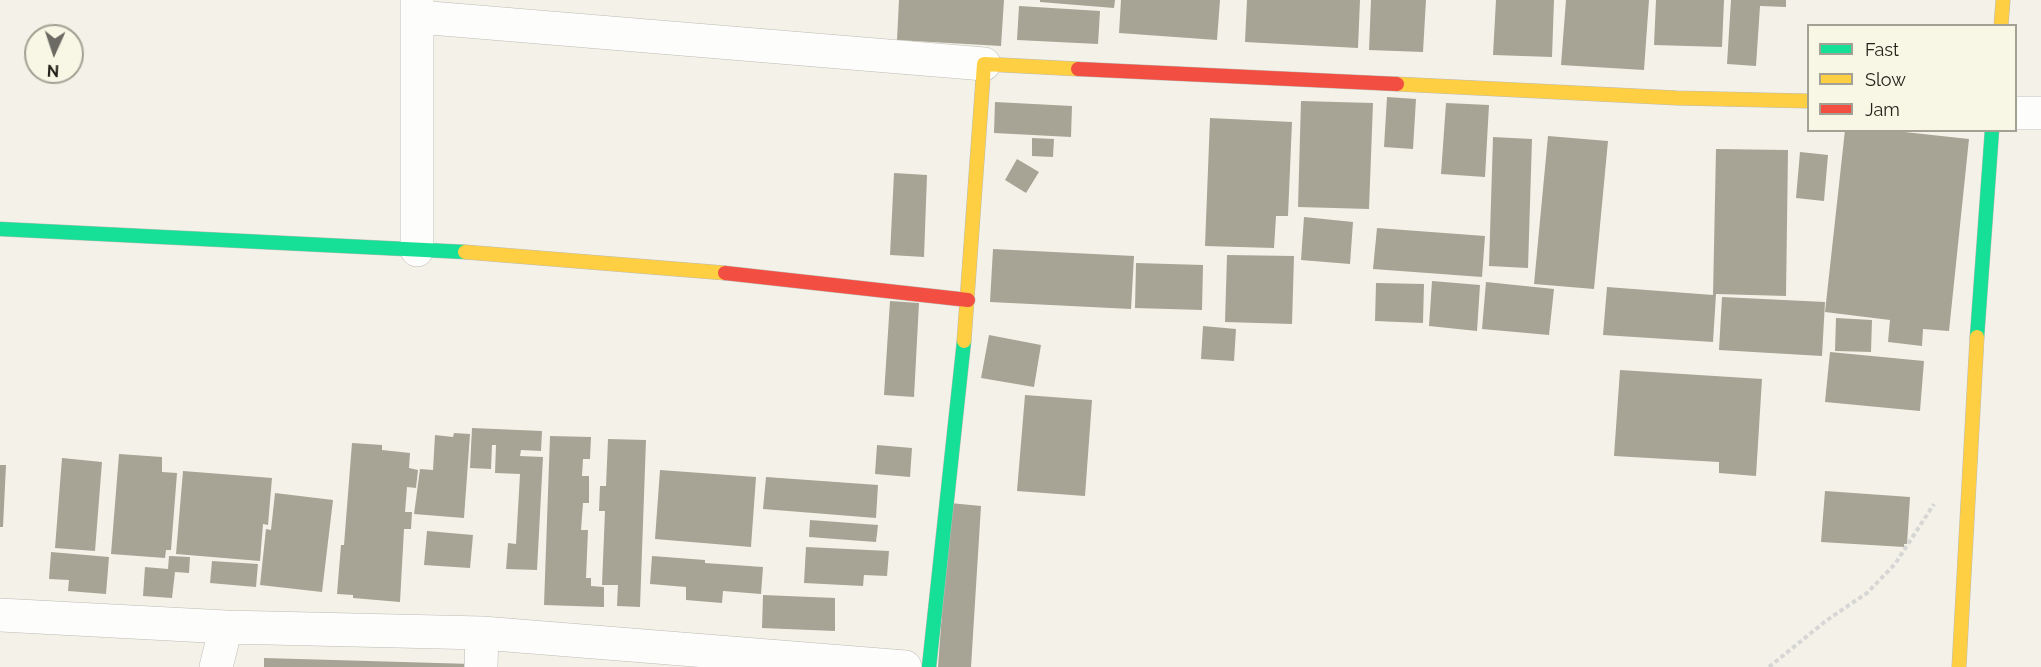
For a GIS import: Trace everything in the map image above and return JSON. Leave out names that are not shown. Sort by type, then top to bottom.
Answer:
[{"type":"street","points":[[2001,24],[2003,0]]},
{"type":"street","points":[[417,250],[417,9],[984,64],[1677,98],[1807,101]]},
{"type":"street","points":[[929,667],[968,300],[984,64]]},
{"type":"street","points":[[2017,112],[2041,113]]},
{"type":"street","points":[[1959,667],[1977,342],[1992,132]]},
{"type":"street","points":[[0,229],[490,253],[706,271],[968,300]]},
{"type":"street","points":[[0,615],[226,627],[482,633],[905,667]]},
{"type":"street","points":[[216,667],[226,627]]},
{"type":"street","points":[[481,667],[482,633]]},
{"type":"path","points":[[1769,667],[1827,620],[1867,593],[1895,564],[1939,496]]},
{"type":"building","points":[[899,0],[1004,0],[1001,46],[897,40]]},
{"type":"building","points":[[1040,0],[1115,0],[1114,8],[1040,2]]},
{"type":"building","points":[[1121,0],[1220,0],[1217,40],[1119,33]]},
{"type":"building","points":[[1247,0],[1360,0],[1358,48],[1245,42]]},
{"type":"building","points":[[1371,0],[1426,0],[1423,52],[1369,50]]},
{"type":"building","points":[[1496,0],[1554,0],[1552,57],[1493,55]]},
{"type":"building","points":[[1566,0],[1649,0],[1644,70],[1561,65]]},
{"type":"building","points":[[1656,0],[1724,0],[1722,47],[1654,45]]},
{"type":"building","points":[[1731,0],[1786,0],[1786,7],[1760,6],[1756,66],[1727,64]]},
{"type":"building","points":[[1019,6],[1100,11],[1098,44],[1017,40]]},
{"type":"building","points":[[1387,97],[1416,99],[1413,149],[1384,147]]},
{"type":"building","points":[[1301,101],[1373,103],[1369,209],[1298,207]]},
{"type":"building","points":[[995,102],[1072,106],[1071,137],[994,133]]},
{"type":"building","points":[[1446,103],[1489,105],[1485,177],[1441,174]]},
{"type":"building","points":[[1210,118],[1292,122],[1288,216],[1276,216],[1274,248],[1205,246]]},
{"type":"building","points":[[1845,132],[1904,132],[1969,139],[1949,331],[1923,329],[1922,346],[1888,342],[1890,320],[1825,312]]},
{"type":"building","points":[[1548,136],[1608,141],[1594,289],[1534,284]]},
{"type":"building","points":[[1493,137],[1532,139],[1528,268],[1489,266]]},
{"type":"building","points":[[1032,138],[1054,139],[1053,157],[1032,156]]},
{"type":"building","points":[[1716,149],[1788,150],[1786,296],[1716,294],[1713,342],[1603,335],[1607,287],[1713,295]]},
{"type":"building","points":[[1800,152],[1828,155],[1824,201],[1796,198]]},
{"type":"building","points":[[1017,159],[1039,172],[1026,193],[1005,180]]},
{"type":"building","points":[[894,173],[927,175],[924,257],[890,255]]},
{"type":"building","points":[[1304,217],[1353,222],[1350,264],[1301,260]]},
{"type":"building","points":[[1377,228],[1485,236],[1482,277],[1373,269]]},
{"type":"building","points":[[993,249],[1134,256],[1131,309],[990,302]]},
{"type":"building","points":[[1227,255],[1294,256],[1292,324],[1225,322]]},
{"type":"building","points":[[1136,263],[1203,265],[1202,310],[1135,308]]},
{"type":"building","points":[[1432,281],[1480,285],[1477,331],[1429,326]]},
{"type":"building","points":[[1486,282],[1554,289],[1549,335],[1482,329]]},
{"type":"building","points":[[1376,283],[1424,284],[1423,323],[1375,321]]},
{"type":"building","points":[[1722,297],[1825,302],[1822,356],[1719,350]]},
{"type":"building","points":[[890,301],[919,303],[914,397],[884,395]]},
{"type":"building","points":[[1836,318],[1872,320],[1871,352],[1835,351]]},
{"type":"building","points":[[1203,326],[1236,329],[1234,361],[1201,359]]},
{"type":"building","points":[[989,335],[1041,345],[1034,387],[981,378]]},
{"type":"building","points":[[1830,352],[1924,361],[1920,411],[1825,402]]},
{"type":"building","points":[[1620,370],[1762,379],[1756,476],[1719,473],[1719,462],[1614,456]]},
{"type":"building","points":[[1025,395],[1092,400],[1085,496],[1017,491]]},
{"type":"building","points":[[472,428],[542,431],[541,451],[521,450],[520,456],[543,457],[537,570],[506,569],[508,543],[516,544],[520,474],[495,473],[496,445],[492,445],[491,469],[470,468]]},
{"type":"building","points":[[454,433],[470,434],[464,518],[414,514],[420,469],[433,470],[435,435],[453,437]]},
{"type":"building","points":[[550,436],[591,437],[590,459],[583,459],[582,476],[589,476],[589,503],[583,503],[581,530],[588,530],[586,578],[591,578],[591,586],[604,587],[604,607],[544,605]]},
{"type":"building","points":[[608,439],[646,440],[640,607],[617,606],[618,585],[602,585],[605,511],[599,511],[600,486],[606,486]]},
{"type":"building","points":[[352,443],[382,445],[382,450],[410,453],[409,468],[418,470],[416,488],[407,487],[405,512],[412,512],[411,529],[404,529],[400,602],[353,598],[353,595],[337,594],[341,545],[344,545]]},
{"type":"building","points":[[877,445],[912,448],[910,477],[875,474]]},
{"type":"building","points":[[119,454],[162,457],[162,472],[177,473],[171,550],[166,550],[165,558],[111,554]]},
{"type":"building","points":[[62,458],[102,462],[95,551],[55,548]]},
{"type":"building","points":[[0,465],[6,465],[3,527],[0,527]]},
{"type":"building","points":[[660,470],[756,477],[751,547],[655,539]]},
{"type":"building","points":[[183,471],[272,478],[268,525],[263,524],[260,561],[176,554]]},
{"type":"building","points":[[766,477],[878,485],[876,518],[763,509]]},
{"type":"building","points":[[1825,491],[1910,497],[1907,544],[1904,544],[1904,547],[1821,542]]},
{"type":"building","points":[[275,493],[333,500],[322,592],[260,585],[266,529],[271,530]]},
{"type":"building","points":[[950,503],[981,506],[971,667],[938,667]]},
{"type":"building","points":[[810,520],[878,525],[876,542],[809,537]]},
{"type":"building","points":[[427,531],[473,535],[470,568],[424,565]]},
{"type":"building","points":[[806,547],[889,551],[887,576],[864,575],[863,586],[804,583]]},
{"type":"building","points":[[51,552],[109,557],[106,594],[68,591],[69,580],[49,579]]},
{"type":"building","points":[[169,556],[190,557],[189,573],[175,572],[172,598],[143,596],[145,567],[168,569]]},
{"type":"building","points":[[652,556],[763,567],[761,594],[723,591],[722,603],[686,600],[686,587],[650,584]]},
{"type":"building","points":[[212,561],[258,564],[256,587],[210,583]]},
{"type":"building","points":[[763,595],[835,598],[835,631],[762,628]]},
{"type":"building","points":[[264,658],[472,664],[472,667],[264,667]]},
{"type":"traffic: fast","points":[[1977,337],[1992,132]]},
{"type":"traffic: fast","points":[[0,229],[465,252]]},
{"type":"traffic: fast","points":[[929,667],[964,341]]},
{"type":"traffic: slow","points":[[2001,24],[2003,0]]},
{"type":"traffic: slow","points":[[964,341],[984,64],[1078,69]]},
{"type":"traffic: slow","points":[[1397,84],[1677,98],[1807,101]]},
{"type":"traffic: slow","points":[[465,252],[725,273]]},
{"type":"traffic: slow","points":[[1959,667],[1977,337]]},
{"type":"traffic: jam","points":[[1078,69],[1397,84]]},
{"type":"traffic: jam","points":[[725,273],[968,300]]}]
